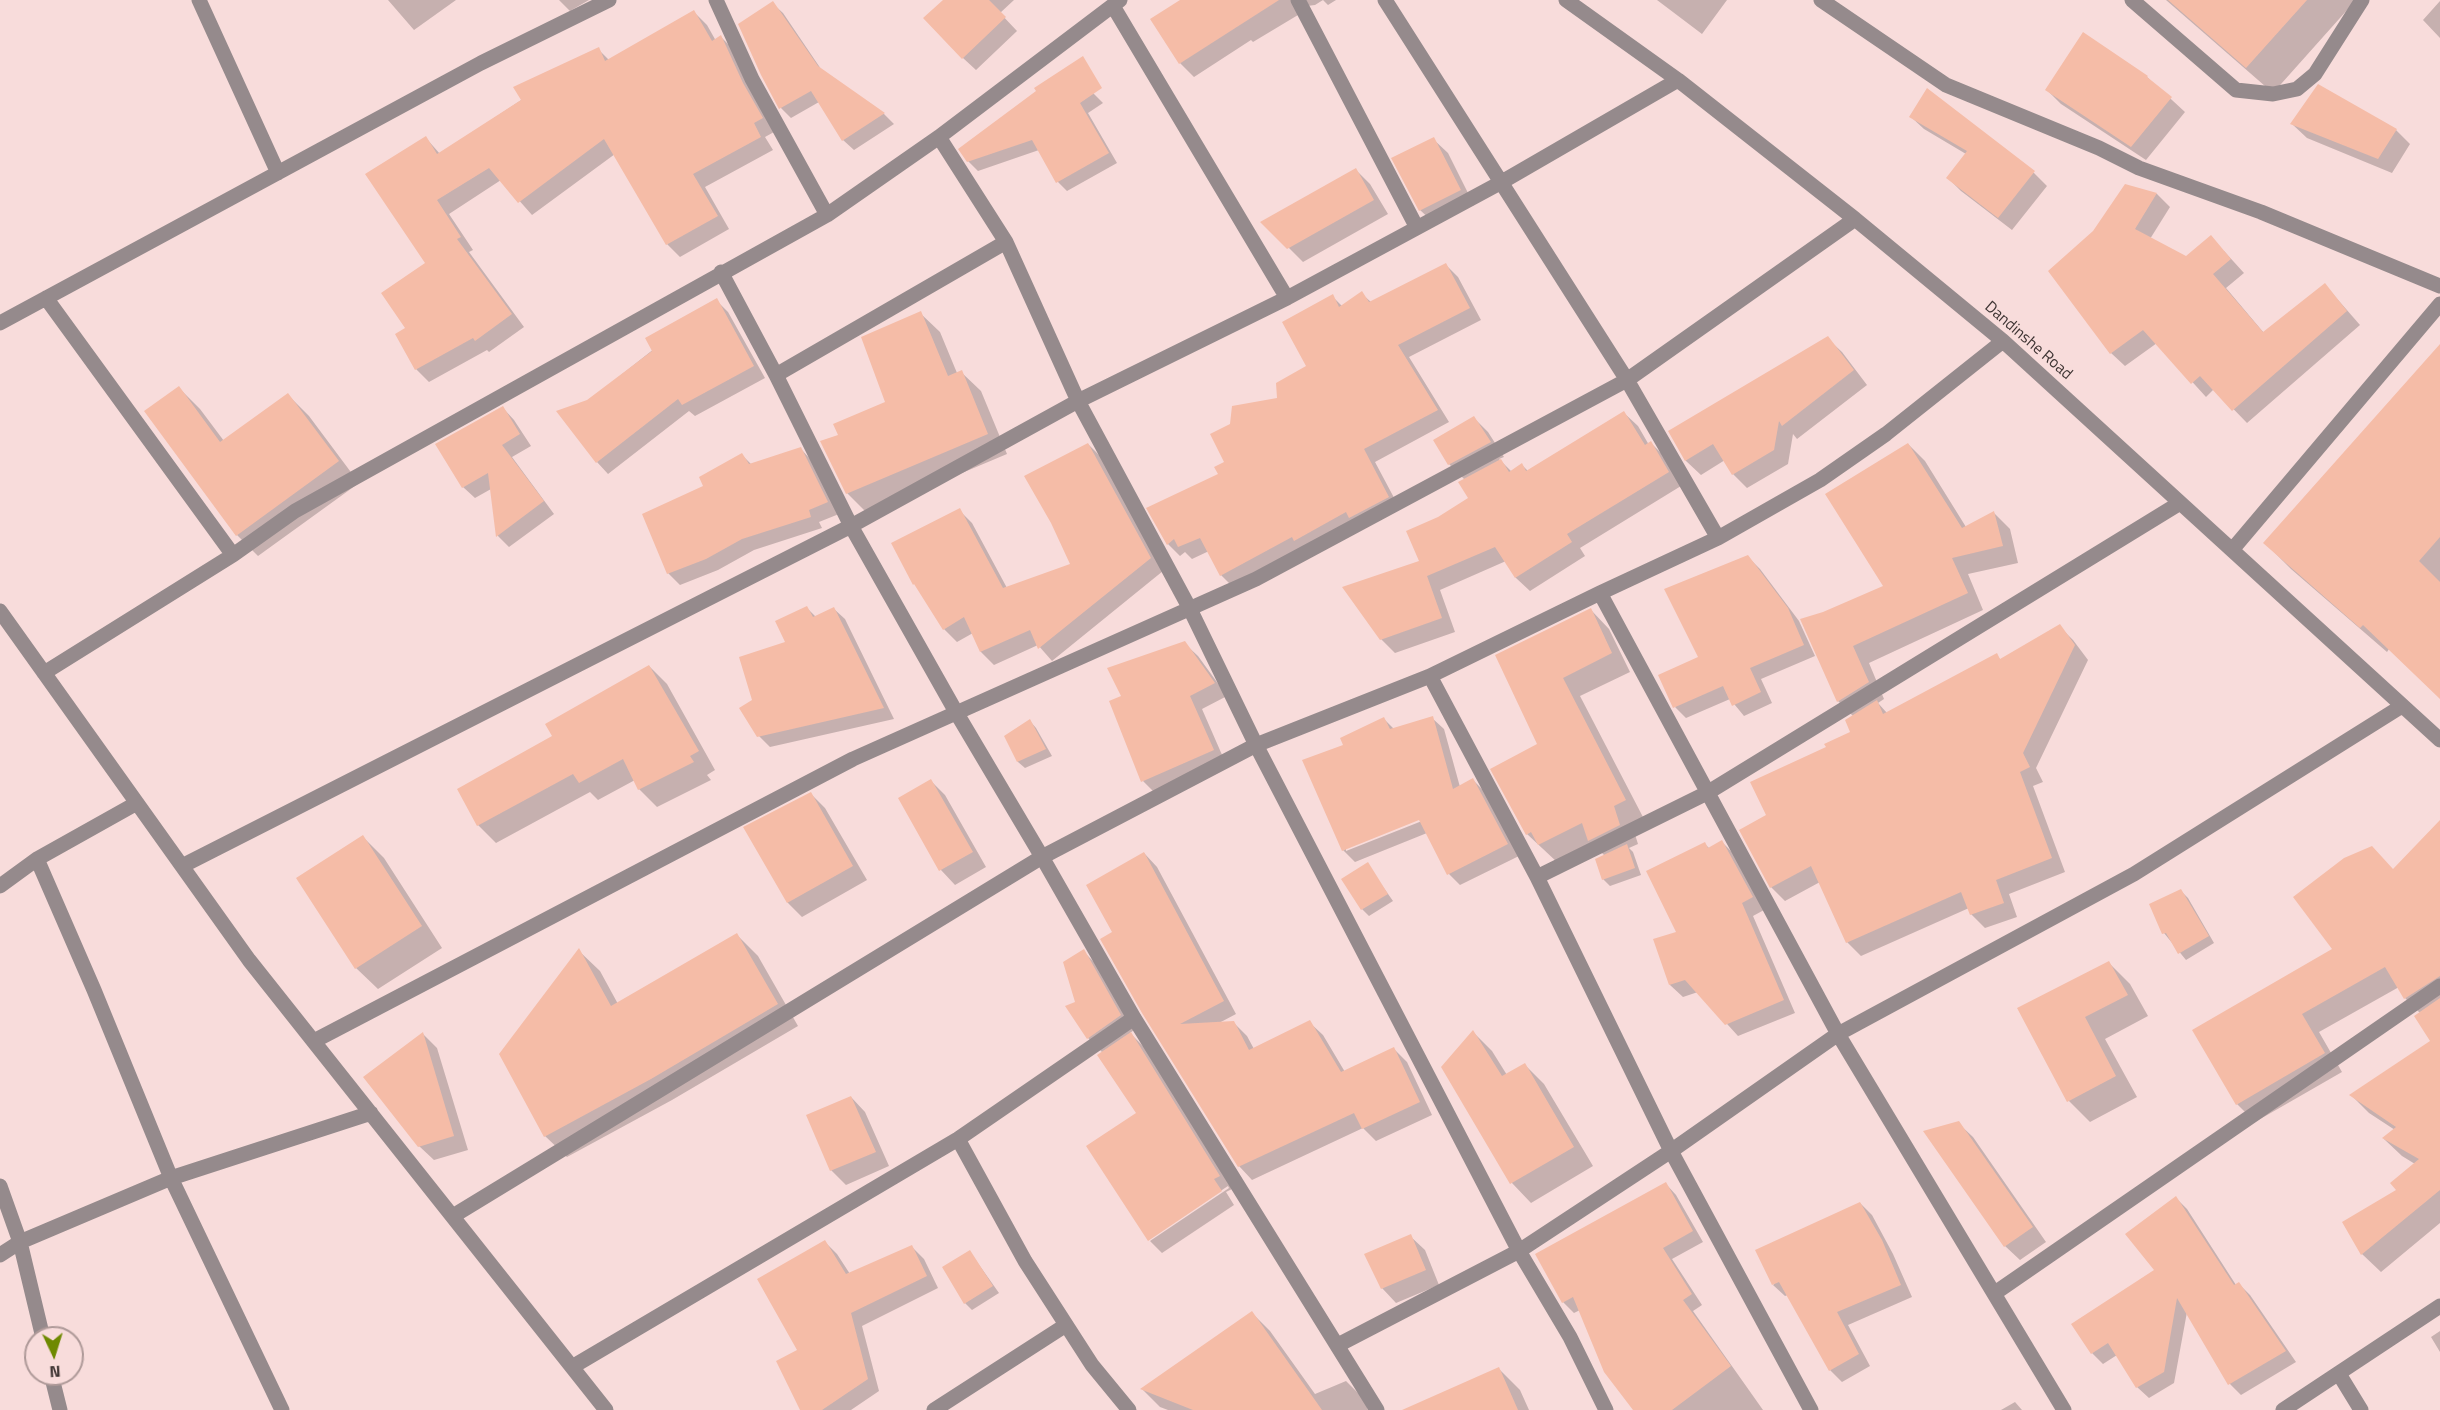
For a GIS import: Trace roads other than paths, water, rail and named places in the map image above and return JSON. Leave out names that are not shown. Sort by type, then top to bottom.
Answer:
[{"type":"street","points":[[199,0],[278,173]]},
{"type":"street","points":[[0,323],[481,63],[609,0]]},
{"type":"street","points":[[716,0],[752,79],[827,215]]},
{"type":"street","points":[[1298,0],[1416,226]]},
{"type":"street","points":[[1384,0],[1628,380],[1718,538]]},
{"type":"street","name":"Dandinshe Road","points":[[1566,0],[1678,80],[1855,219],[2003,341],[2440,740]]},
{"type":"street","points":[[1821,0],[1946,85],[2099,148],[2139,168],[2261,212],[2440,286]]},
{"type":"street","points":[[2132,0],[2236,90],[2273,94],[2297,89],[2315,74],[2362,0]]},
{"type":"street","points":[[44,673],[233,555],[295,511],[827,215],[939,137],[1116,3],[1287,298]]},
{"type":"street","points":[[182,866],[851,526],[1078,400],[1287,298],[1416,226],[1500,183],[1678,80]]},
{"type":"street","points":[[939,137],[1006,242],[1078,400],[1190,609],[1256,745],[1518,1251],[1570,1337],[1606,1410]]},
{"type":"street","points":[[314,1041],[854,759],[1256,579],[1628,380],[1855,219]]},
{"type":"street","points":[[776,375],[1006,242]]},
{"type":"street","points":[[721,272],[776,375],[851,526],[956,712],[1134,1018],[1377,1410]]},
{"type":"street","points":[[46,298],[233,555]]},
{"type":"street","points":[[2232,550],[2440,304]]},
{"type":"street","points":[[453,1216],[1042,857],[1256,745],[1430,676],[1599,593],[1718,538],[1820,480],[1886,434],[2003,341]]},
{"type":"street","points":[[1537,877],[1707,793],[2180,503]]},
{"type":"street","points":[[1599,593],[1838,1034],[2064,1410]]},
{"type":"street","points":[[0,611],[249,960],[606,1410]]},
{"type":"street","points":[[1430,676],[1537,877],[1671,1151],[1811,1410]]},
{"type":"street","points":[[1338,1345],[1518,1251],[1671,1151],[1838,1034],[2134,874],[2402,706]]},
{"type":"street","points":[[0,886],[37,859],[137,802]]},
{"type":"street","points":[[37,859],[94,990],[171,1178],[282,1410]]},
{"type":"street","points":[[1995,1293],[2440,986]]},
{"type":"street","points":[[572,1367],[958,1139],[1134,1018]]},
{"type":"street","points":[[0,1255],[20,1242],[171,1178],[371,1113]]},
{"type":"street","points":[[958,1139],[1025,1261],[1092,1365],[1129,1410]]},
{"type":"street","points":[[0,1186],[20,1242],[40,1326]]},
{"type":"street","points":[[2283,1410],[2440,1306]]},
{"type":"street","points":[[934,1410],[1066,1325]]},
{"type":"street","points":[[2339,1374],[2361,1410]]},
{"type":"street","points":[[54,1386],[60,1410]]}]
